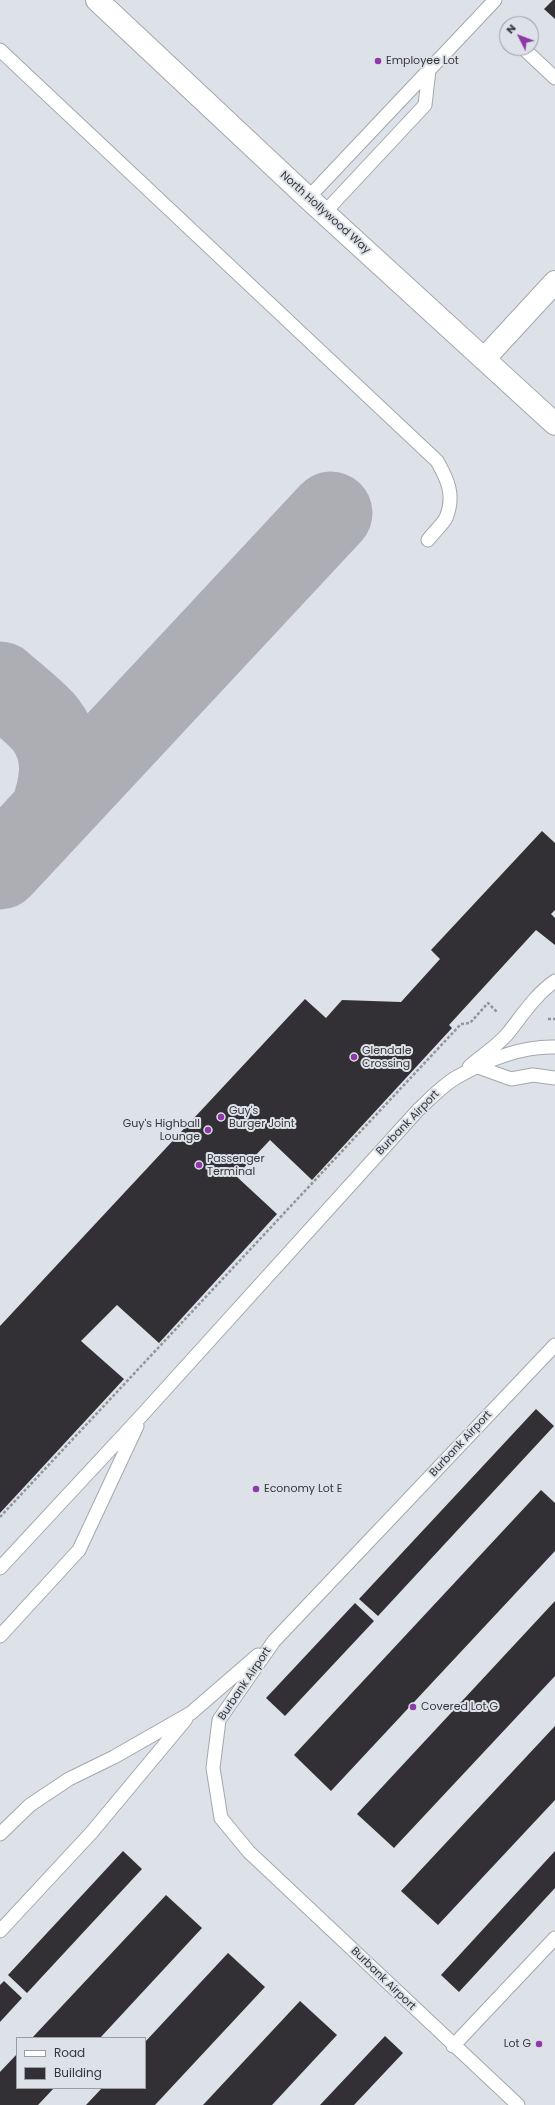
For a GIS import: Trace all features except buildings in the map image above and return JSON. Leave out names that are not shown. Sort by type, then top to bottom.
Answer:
[{"type":"main road","name":"North Hollywood Way","points":[[98,0],[308,198],[555,424]]},
{"type":"main road","points":[[484,359],[555,282]]},
{"type":"lane","points":[[308,198],[495,0]]},
{"type":"lane","points":[[0,50],[438,461],[448,480],[450,499],[445,518],[428,540]]},
{"type":"lane","points":[[532,56],[555,78]]},
{"type":"lane","points":[[325,212],[425,105],[429,70]]},
{"type":"lane","points":[[456,1078],[508,1033],[518,1017],[547,987],[555,981]]},
{"type":"lane","name":"Burbank Airport","points":[[0,1568],[143,1414],[419,1109],[456,1078],[504,1055],[544,1047],[555,1047]]},
{"type":"lane","points":[[478,1067],[511,1079],[533,1075],[555,1078]]},
{"type":"lane","name":"Burbank Airport","points":[[518,2105],[453,2046],[249,1852],[221,1818],[213,1768],[219,1720],[274,1641],[555,1345]]},
{"type":"lane","points":[[0,1636],[79,1550],[143,1414]]},
{"type":"lane","points":[[0,1931],[92,1832],[191,1713],[274,1641]]},
{"type":"lane","points":[[0,1834],[30,1805],[69,1779],[191,1713]]},
{"type":"lane","points":[[453,2046],[555,1938]]},
{"type":"path","points":[[0,1517],[461,1024],[470,1023],[488,1003],[503,1017],[555,1019]]},
{"type":"taxiway","points":[[0,868],[331,513]]},
{"type":"taxiway","points":[[0,683],[42,720],[53,736],[57,746],[60,757],[60,779],[51,813]]},
{"type":"place","name":"Employee Lot","points":[[378,61]]},
{"type":"place","name":"Glendale Crossing","points":[[354,1057]]},
{"type":"place","name":"Guy's Burger Joint","points":[[221,1117]]},
{"type":"place","name":"Guy's Highball Lounge","points":[[208,1130]]},
{"type":"place","name":"Passenger Terminal","points":[[199,1165]]},
{"type":"place","name":"Economy Lot E","points":[[256,1489]]},
{"type":"place","name":"Covered Lot G","points":[[413,1707]]},
{"type":"place","name":"Lot G","points":[[539,2044]]}]
